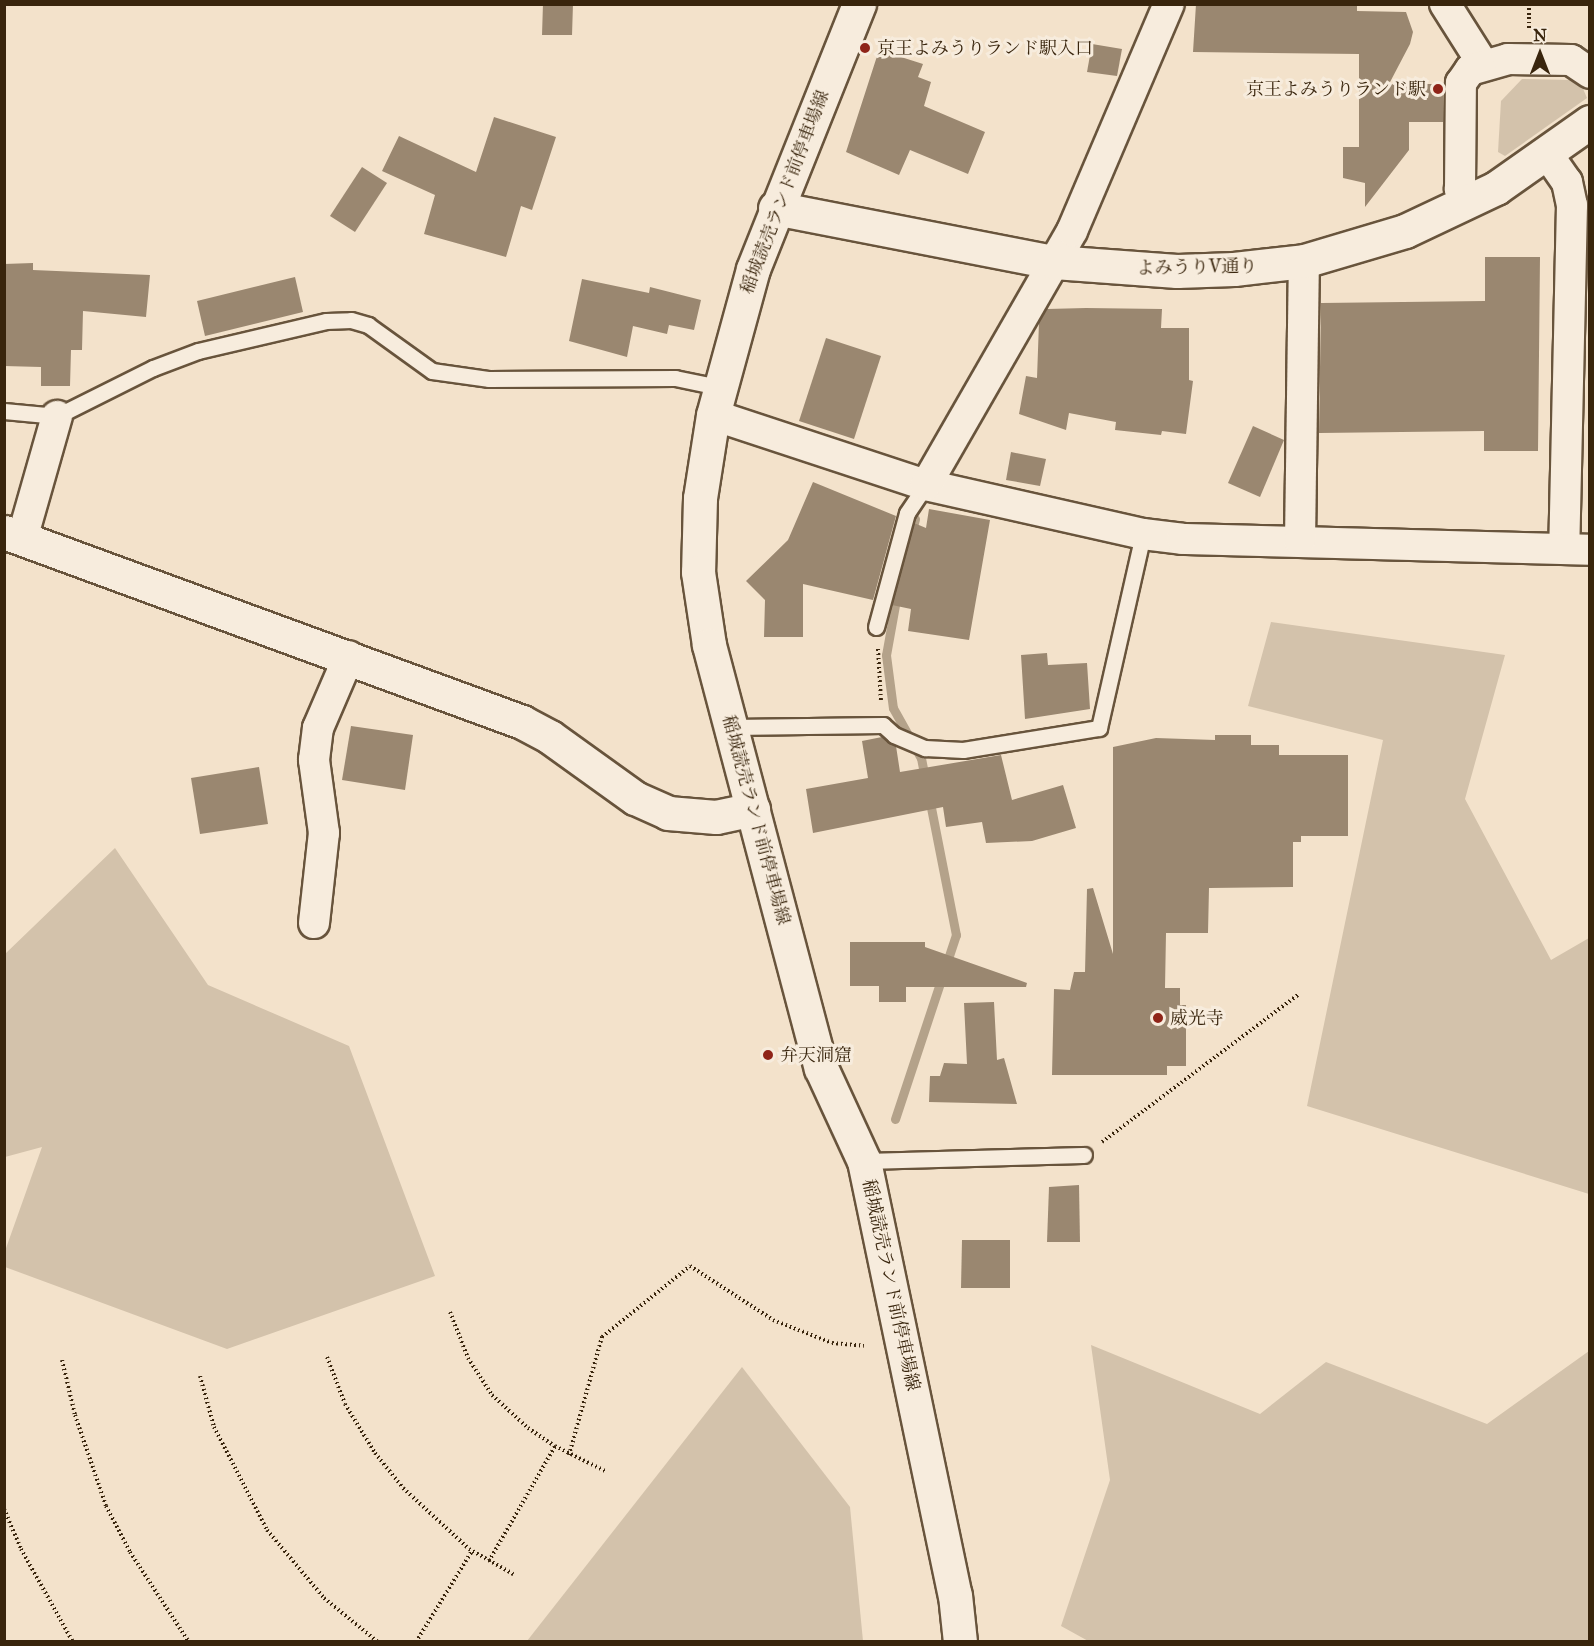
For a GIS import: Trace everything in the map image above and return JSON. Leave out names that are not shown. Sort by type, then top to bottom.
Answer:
[{"type":"main road","name":"稲城読売ランド前停車場線","points":[[859,4],[775,208],[753,269],[716,401],[700,498],[698,572],[709,645],[821,1068],[864,1161],[955,1595],[960,1641]]},
{"type":"main road","name":"よみうりV通り","points":[[775,208],[1054,262],[1176,271],[1304,261],[1405,231],[1467,203],[1548,155],[1590,122]]},
{"type":"main road","points":[[13,535],[349,656],[522,722],[550,737],[635,798],[668,813],[705,817],[753,809]]},
{"type":"street","points":[[926,485],[1085,204],[1169,4]]},
{"type":"street","points":[[1445,4],[1483,64]]},
{"type":"street","points":[[1467,203],[1460,189],[1461,83],[1470,70],[1483,64],[1508,59],[1571,60],[1590,73]]},
{"type":"street","points":[[716,401],[926,485],[1143,534],[1182,539],[1577,550],[1572,205],[1567,182],[1548,155]]},
{"type":"street","points":[[1300,541],[1304,261]]},
{"type":"street","points":[[13,535],[57,416]]},
{"type":"street","points":[[314,923],[324,833],[314,760],[318,728],[349,656]]},
{"type":"lane","points":[[4,411],[57,416],[153,368],[198,351],[326,321],[351,320],[368,325],[432,371],[489,380],[675,378],[716,401]]},
{"type":"lane","points":[[876,627],[907,513],[926,485]]},
{"type":"lane","points":[[732,727],[888,730],[925,748],[963,750],[1099,728],[1143,534]]},
{"type":"lane","points":[[864,1161],[1084,1155]]},
{"type":"path","points":[[1529,4],[1529,29]]},
{"type":"path","points":[[876,627],[888,730]]},
{"type":"path","points":[[1084,1155],[1298,995]]},
{"type":"path","points":[[569,1455],[602,1337],[690,1266],[773,1320],[832,1343],[864,1346]]},
{"type":"path","points":[[450,1312],[468,1359],[492,1395],[528,1428],[569,1455],[605,1471]]},
{"type":"path","points":[[327,1357],[345,1404],[375,1453],[434,1520],[472,1551],[513,1574]]},
{"type":"path","points":[[62,1360],[83,1443],[106,1506],[130,1552],[189,1641]]},
{"type":"path","points":[[200,1376],[214,1427],[267,1530],[324,1598],[378,1641]]},
{"type":"path","points":[[489,1561],[555,1446]]},
{"type":"path","points":[[4,1509],[26,1558],[73,1641]]},
{"type":"path","points":[[416,1641],[472,1551]]},
{"type":"shaded area","points":[[1522,79],[1571,80],[1581,84],[1587,98],[1505,156],[1498,152],[1501,101]]},
{"type":"shaded area","points":[[1271,622],[1505,655],[1465,799],[1551,960],[1589,938],[1589,1194],[1307,1106],[1383,740],[1248,706]]},
{"type":"shaded area","points":[[115,848],[208,985],[349,1046],[435,1276],[227,1349],[5,1267],[5,1251],[42,1147],[5,1157],[5,954]]},
{"type":"shaded area","points":[[1091,1345],[1260,1414],[1326,1362],[1487,1424],[1589,1351],[1589,1641],[1090,1642],[1061,1626],[1110,1480]]},
{"type":"shaded area","points":[[742,1367],[850,1507],[863,1641],[527,1641]]},
{"type":"building","points":[[543,4],[573,4],[572,35],[542,35]]},
{"type":"building","points":[[1196,4],[1357,4],[1357,11],[1406,12],[1413,32],[1410,44],[1389,84],[1443,84],[1443,122],[1409,122],[1409,150],[1365,207],[1365,183],[1343,178],[1343,147],[1359,147],[1359,54],[1193,52]]},
{"type":"building","points":[[1092,44],[1122,49],[1117,76],[1087,72]]},
{"type":"building","points":[[879,50],[923,64],[918,77],[931,82],[924,106],[985,132],[968,174],[910,150],[899,175],[846,152]]},
{"type":"building","points":[[494,117],[556,137],[532,210],[521,206],[506,257],[424,234],[435,195],[382,171],[399,136],[476,172]]},
{"type":"building","points":[[362,167],[387,183],[355,232],[330,216]]},
{"type":"building","points":[[1485,257],[1540,257],[1538,451],[1484,451],[1484,431],[1319,433],[1321,303],[1485,301]]},
{"type":"building","points":[[33,263],[33,270],[150,275],[146,317],[83,311],[82,350],[71,350],[70,386],[41,386],[41,367],[4,366],[4,264]]},
{"type":"building","points":[[295,277],[303,312],[205,336],[197,301]]},
{"type":"building","points":[[582,279],[649,293],[650,287],[701,300],[694,330],[669,325],[667,334],[633,326],[627,357],[569,341]]},
{"type":"building","points":[[1047,309],[1162,309],[1161,328],[1189,328],[1189,380],[1193,381],[1186,434],[1162,431],[1161,435],[1115,430],[1116,422],[1069,413],[1066,430],[1019,414],[1026,376],[1037,378],[1039,322]]},
{"type":"building","points":[[826,338],[881,356],[854,439],[799,421]]},
{"type":"building","points":[[1253,426],[1284,440],[1260,497],[1228,483]]},
{"type":"building","points":[[1011,452],[1046,459],[1040,486],[1006,480]]},
{"type":"building","points":[[813,482],[896,516],[873,600],[803,584],[803,637],[764,637],[765,600],[746,581],[788,540]]},
{"type":"building","points":[[929,509],[990,520],[969,640],[908,631],[911,609],[892,605],[914,523],[926,528]]},
{"type":"building","points":[[1047,653],[1048,665],[1087,663],[1090,709],[1025,719],[1021,655]]},
{"type":"building","points":[[351,726],[413,735],[405,790],[342,780]]},
{"type":"building","points":[[1215,735],[1251,735],[1251,745],[1279,745],[1279,755],[1348,755],[1348,836],[1301,836],[1301,842],[1293,842],[1293,887],[1209,888],[1208,933],[1166,933],[1165,988],[1180,988],[1180,1005],[1186,1005],[1186,1066],[1167,1066],[1167,1075],[1052,1075],[1054,989],[1070,990],[1074,972],[1085,972],[1087,889],[1093,888],[1113,954],[1113,747],[1156,738],[1215,740]]},
{"type":"building","points":[[882,737],[896,746],[900,772],[1001,755],[1012,800],[1063,785],[1076,828],[1032,841],[986,843],[982,822],[946,827],[943,807],[813,833],[806,789],[868,778],[862,741]]},
{"type":"building","points":[[259,767],[268,824],[200,834],[191,778]]},
{"type":"building","points":[[850,942],[925,942],[925,947],[1027,983],[1026,987],[906,987],[906,1002],[879,1002],[879,986],[850,986]]},
{"type":"building","points":[[994,1002],[997,1060],[1004,1058],[1017,1104],[929,1102],[930,1076],[940,1076],[944,1063],[967,1064],[964,1003]]},
{"type":"building","points":[[1079,1185],[1080,1242],[1047,1242],[1049,1187]]},
{"type":"building","points":[[962,1240],[1010,1240],[1010,1288],[961,1288]]},
{"type":"waterway","points":[[909,543],[915,519]]},
{"type":"waterway","points":[[897,594],[886,655],[893,708],[921,758],[925,778]]},
{"type":"waterway","points":[[895,1119],[956,935],[929,798]]},
{"type":"place","name":"京王よみうりランド駅入口","points":[[865,48]]},
{"type":"place","name":"京王よみうりランド駅","points":[[1438,89]]},
{"type":"place","name":"威光寺","points":[[1158,1018]]},
{"type":"place","name":"弁天洞窟","points":[[768,1055]]}]
